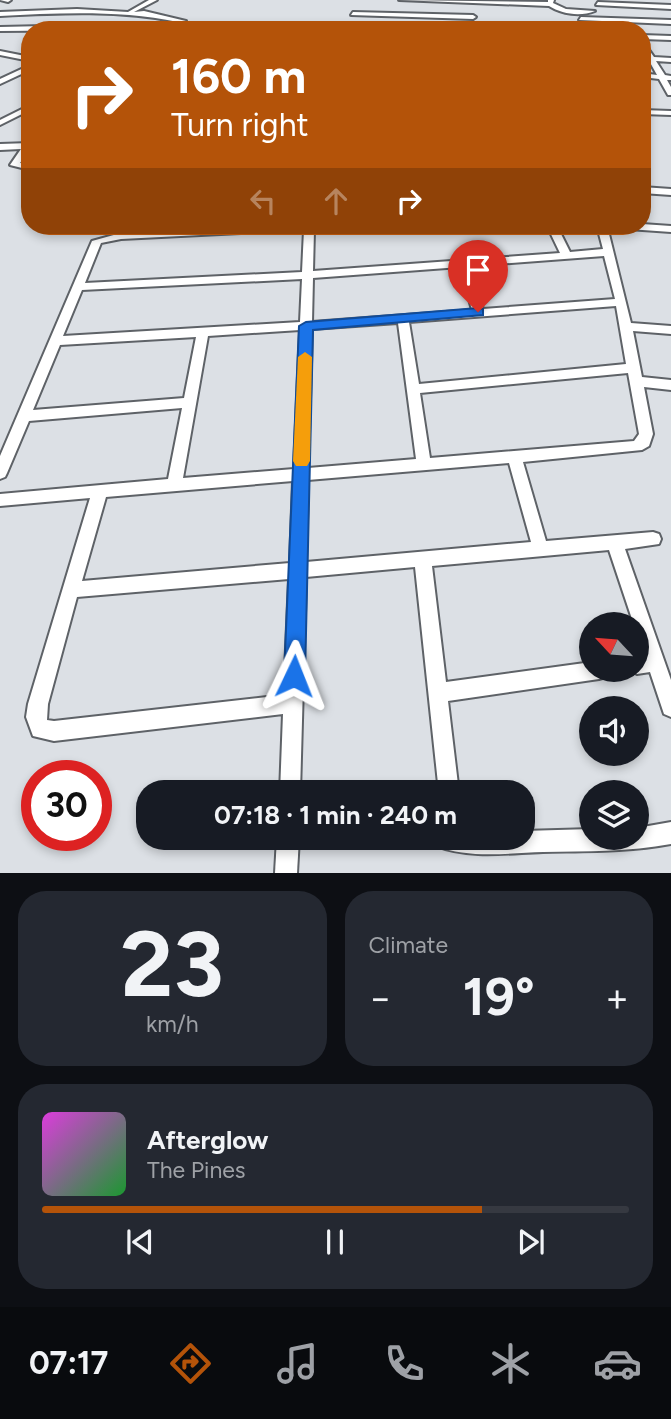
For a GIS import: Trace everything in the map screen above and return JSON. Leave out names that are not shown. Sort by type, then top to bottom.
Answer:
[{"type":"street","points":[[0,0],[8,0]]},
{"type":"street","points":[[108,21],[154,0]]},
{"type":"street","points":[[124,21],[166,0]]},
{"type":"street","points":[[352,21],[357,0]]},
{"type":"street","points":[[402,0],[550,2],[560,9],[580,16],[671,22]]},
{"type":"street","points":[[573,0],[582,21]]},
{"type":"street","points":[[591,0],[598,4],[671,7]]},
{"type":"street","points":[[472,2],[473,21]]},
{"type":"street","points":[[580,16],[597,9],[598,4]]},
{"type":"street","points":[[77,11],[90,5]]},
{"type":"street","points":[[0,14],[77,11],[139,13],[183,21]]},
{"type":"street","points":[[354,14],[473,17]]},
{"type":"street","points":[[0,29],[21,29]]},
{"type":"street","points":[[651,39],[671,38]]},
{"type":"street","points":[[0,51],[21,50]]},
{"type":"street","points":[[0,51],[21,57]]},
{"type":"street","points":[[652,59],[671,60]]},
{"type":"street","points":[[652,59],[671,93]]},
{"type":"street","points":[[0,75],[21,64]]},
{"type":"street","points":[[0,82],[21,72]]},
{"type":"street","points":[[651,76],[671,78]]},
{"type":"street","points":[[0,123],[21,112]]},
{"type":"street","points":[[651,112],[671,113]]},
{"type":"street","points":[[10,118],[21,117]]},
{"type":"street","points":[[0,147],[21,146]]},
{"type":"street","points":[[21,156],[14,166],[21,166]]},
{"type":"street","points":[[651,190],[671,191]]},
{"type":"street","points":[[651,228],[671,229]]},
{"type":"street","points":[[0,473],[94,245],[102,239],[164,235]]},
{"type":"street","points":[[290,780],[309,235]]},
{"type":"street","points":[[556,235],[566,255]]},
{"type":"street","points":[[0,500],[175,483],[424,466],[637,446],[645,442],[646,434],[621,302],[604,235]]},
{"type":"street","points":[[77,287],[308,275],[609,252]]},
{"type":"street","points":[[464,262],[478,312]]},
{"type":"street","points":[[54,341],[306,326],[621,302]]},
{"type":"street","points":[[403,317],[424,466]]},
{"type":"street","points":[[626,327],[671,330]]},
{"type":"street","points":[[175,483],[203,332]]},
{"type":"street","points":[[415,389],[635,375],[671,385]]},
{"type":"street","points":[[24,416],[190,402]]},
{"type":"street","points":[[515,458],[541,550]]},
{"type":"street","points":[[100,490],[38,704],[36,718],[40,729],[54,731],[293,702]]},
{"type":"street","points":[[71,590],[653,539]]},
{"type":"street","points":[[615,543],[633,612]]},
{"type":"street","points":[[423,561],[448,780]]},
{"type":"street","points":[[649,669],[671,707]]},
{"type":"street","points":[[438,693],[579,673]]},
{"type":"street","points":[[535,842],[641,839],[671,833]]},
{"type":"street","points":[[286,873],[287,850]]},
{"type":"slow traffic","points":[[302,461],[305,357]]},
{"type":"route","points":[[294,676],[306,326],[478,312]]}]
